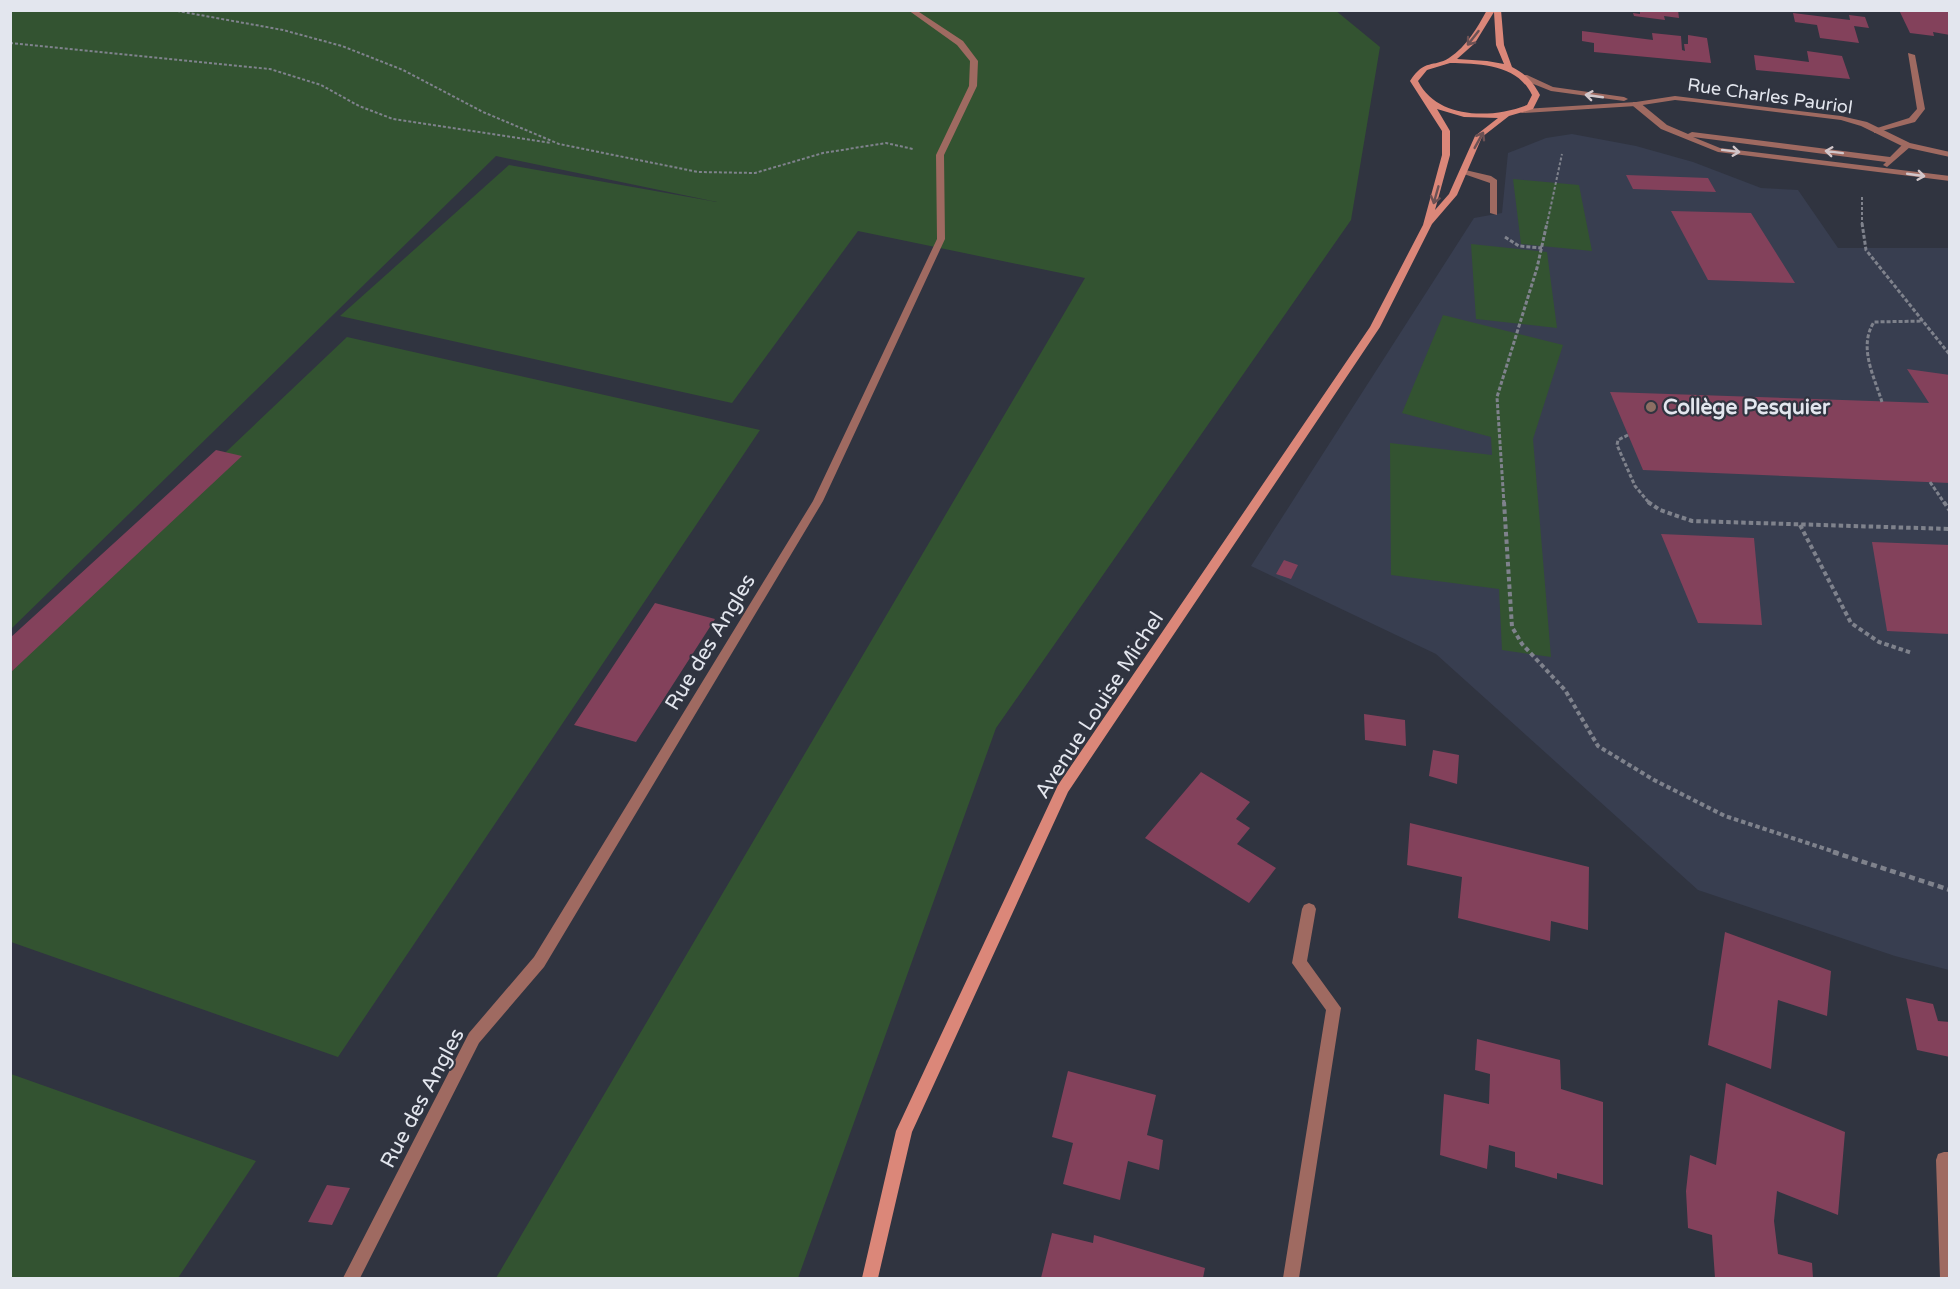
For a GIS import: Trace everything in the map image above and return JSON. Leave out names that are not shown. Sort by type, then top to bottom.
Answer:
[{"type":"street","name":"Rue des Angles","points":[[351,1278],[474,1038],[540,962],[818,501],[941,239],[940,155],[973,86],[974,61],[960,43],[911,10]]},
{"type":"street","points":[[1450,61],[1472,41],[1491,10]]},
{"type":"street","points":[[1497,10],[1500,45],[1509,69]]},
{"type":"street","points":[[1877,131],[1912,120],[1921,109],[1911,55]]},
{"type":"street","points":[[1450,61],[1480,62],[1509,69],[1561,91],[1653,101]]},
{"type":"street","name":"Avenue Louise Michel","points":[[870,1278],[904,1131],[1063,789],[1375,327],[1427,225],[1446,155],[1446,131],[1428,101],[1417,91],[1414,81],[1419,71],[1432,64],[1450,61]]},
{"type":"street","points":[[1428,101],[1464,114],[1506,116],[1530,107],[1536,95],[1534,88],[1524,77]]},
{"type":"street","name":"Rue Charles Pauriol","points":[[1653,101],[1694,100],[1841,118],[1907,145],[1950,155]]},
{"type":"street","points":[[1522,111],[1636,105],[1653,101]]},
{"type":"street","points":[[1636,105],[1653,120],[1718,150],[1950,179]]},
{"type":"street","name":"Avenue Louise Michel","points":[[1427,225],[1453,195],[1479,136],[1506,116]]},
{"type":"street","points":[[1676,132],[1892,159]]},
{"type":"street","points":[[1882,171],[1907,145]]},
{"type":"street","points":[[1464,171],[1494,182],[1494,213]]},
{"type":"street","points":[[1291,1278],[1334,1008],[1299,963],[1309,909]]},
{"type":"street","points":[[1948,1278],[1944,1160],[1950,1160]]},
{"type":"path","points":[[172,10],[283,30],[342,46],[403,70],[483,112],[559,144]]},
{"type":"path","points":[[10,43],[270,69],[321,85],[359,106],[393,119],[559,144],[698,172],[755,173],[823,153],[886,143],[940,155]]},
{"type":"path","points":[[1562,154],[1537,268],[1497,397],[1512,627],[1522,644],[1565,690],[1581,722],[1598,746],[1654,780],[1725,816],[1950,890]]},
{"type":"path","points":[[1860,192],[1863,202],[1862,228],[1866,250],[1950,355]]},
{"type":"path","points":[[1882,402],[1865,343],[1868,328],[1874,322],[1924,321]]},
{"type":"path","points":[[1628,435],[1618,440],[1617,445],[1639,494],[1650,506],[1692,521],[1950,529]]},
{"type":"path","points":[[1930,482],[1950,511]]},
{"type":"path","points":[[1800,524],[1851,623],[1864,635],[1886,646],[1912,653]]},
{"type":"shaded area","name":"Collège Pesquier","points":[[1572,134],[1636,146],[1693,162],[1761,188],[1798,190],[1838,248],[1949,248],[1949,970],[1895,956],[1698,890],[1436,654],[1251,566],[1474,218],[1502,213],[1508,153],[1546,138]]},
{"type":"green space","points":[[1335,10],[1380,47],[1351,220],[996,728],[798,1278],[496,1278],[1085,278],[858,231],[732,403],[340,316],[509,165],[717,202],[496,156],[11,629],[11,11]]},
{"type":"green space","points":[[1513,179],[1579,185],[1592,251],[1521,244]]},
{"type":"green space","points":[[1471,244],[1547,252],[1557,328],[1476,319]]},
{"type":"green space","points":[[1443,315],[1563,345],[1533,439],[1551,657],[1502,650],[1499,589],[1391,575],[1390,443],[1492,455],[1491,437],[1402,413]]},
{"type":"green space","points":[[347,337],[760,430],[338,1057],[11,942],[11,656]]},
{"type":"green space","points":[[11,1074],[256,1161],[178,1278],[11,1278]]},
{"type":"building","points":[[1640,10],[1678,10],[1679,18],[1664,16],[1665,20],[1634,16],[1633,13],[1640,14]]},
{"type":"building","points":[[1899,10],[1950,12],[1950,35],[1933,32],[1934,36],[1910,33]]},
{"type":"building","points":[[1793,13],[1850,20],[1849,15],[1865,17],[1869,28],[1854,26],[1859,43],[1820,38],[1817,25],[1795,22]]},
{"type":"building","points":[[1582,31],[1653,40],[1652,33],[1681,36],[1682,50],[1685,51],[1684,44],[1688,44],[1688,35],[1707,38],[1711,63],[1594,52],[1594,43],[1582,41]]},
{"type":"building","points":[[1807,51],[1842,56],[1850,79],[1756,70],[1754,55],[1809,62]]},
{"type":"building","points":[[1626,175],[1708,178],[1716,192],[1633,189]]},
{"type":"building","points":[[1671,211],[1751,213],[1795,283],[1708,280]]},
{"type":"building","points":[[1907,369],[1950,375],[1950,483],[1643,470],[1610,392],[1929,403]]},
{"type":"building","points":[[216,450],[242,456],[10,673],[10,638]]},
{"type":"building","points":[[1661,534],[1754,538],[1762,625],[1698,623]]},
{"type":"building","points":[[1872,542],[1950,545],[1950,634],[1887,631]]},
{"type":"building","points":[[1284,560],[1298,565],[1291,579],[1276,574]]},
{"type":"building","points":[[655,603],[715,619],[636,742],[574,725]]},
{"type":"building","points":[[1364,714],[1405,720],[1406,746],[1365,740]]},
{"type":"building","points":[[1433,750],[1459,755],[1457,784],[1429,776]]},
{"type":"building","points":[[1201,772],[1250,802],[1236,819],[1250,828],[1237,844],[1276,868],[1249,903],[1145,838]]},
{"type":"building","points":[[1410,823],[1589,867],[1588,930],[1551,921],[1550,941],[1458,918],[1462,877],[1407,865]]},
{"type":"building","points":[[1725,932],[1831,971],[1827,1016],[1778,1000],[1771,1069],[1708,1045]]},
{"type":"building","points":[[1906,998],[1933,1004],[1938,1021],[1950,1022],[1950,1057],[1917,1050]]},
{"type":"building","points":[[1477,1039],[1560,1060],[1561,1089],[1603,1102],[1603,1185],[1557,1173],[1557,1179],[1515,1167],[1515,1152],[1489,1145],[1487,1169],[1440,1155],[1444,1094],[1489,1104],[1490,1074],[1475,1070]]},
{"type":"building","points":[[1068,1071],[1156,1095],[1147,1135],[1163,1140],[1159,1170],[1128,1161],[1120,1200],[1063,1184],[1073,1143],[1052,1137]]},
{"type":"building","points":[[1726,1083],[1845,1132],[1838,1215],[1777,1191],[1774,1221],[1778,1254],[1812,1263],[1813,1278],[1715,1278],[1712,1235],[1688,1228],[1686,1191],[1690,1155],[1716,1165]]},
{"type":"building","points":[[327,1185],[350,1188],[332,1225],[308,1222]]},
{"type":"building","points":[[1052,1233],[1093,1243],[1094,1235],[1205,1268],[1203,1278],[1041,1278]]},
{"type":"place","name":"Collège Pesquier","points":[[1651,407]]}]
